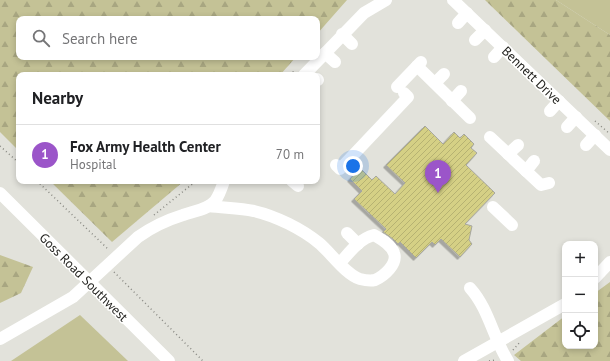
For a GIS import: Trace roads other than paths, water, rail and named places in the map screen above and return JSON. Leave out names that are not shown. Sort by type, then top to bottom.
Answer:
[{"type":"street","points":[[314,72],[325,53],[342,34],[364,13],[386,0]]},
{"type":"street","name":"Bennett Drive","points":[[454,0],[610,150]]},
{"type":"street","points":[[458,23],[467,13]]},
{"type":"street","points":[[475,40],[485,30]]},
{"type":"street","points":[[342,34],[352,44]]},
{"type":"street","points":[[494,57],[503,47]]},
{"type":"street","points":[[325,53],[335,62]]},
{"type":"street","points":[[336,165],[340,169],[355,149],[389,113],[408,97],[401,90],[419,64],[435,83],[470,118]]},
{"type":"street","points":[[435,83],[444,74]]},
{"type":"street","points":[[452,101],[461,91]]},
{"type":"street","points":[[550,111],[559,101]]},
{"type":"street","points":[[567,127],[576,117]]},
{"type":"street","points":[[586,145],[595,135]]},
{"type":"street","points":[[490,137],[541,185],[549,184]]},
{"type":"street","points":[[508,154],[518,145]]},
{"type":"street","points":[[526,170],[534,161]]},
{"type":"street","points":[[0,339],[73,297],[138,237],[149,229],[176,217],[201,210],[209,206],[215,201],[223,184]]},
{"type":"street","name":"Goss Road Southwest","points":[[0,194],[169,361]]},
{"type":"street","points":[[209,206],[255,211],[285,222],[318,242],[350,274],[358,278],[374,280],[382,275],[394,262],[395,258],[394,252],[390,247],[383,240],[374,235],[366,237],[340,263]]},
{"type":"street","points":[[493,207],[512,225]]},
{"type":"street","points":[[348,233],[358,244]]},
{"type":"street","points":[[596,277],[610,262]]},
{"type":"street","points":[[470,288],[476,295],[484,310],[497,342],[506,358]]},
{"type":"street","points":[[464,361],[562,306]]},
{"type":"place","name":"Fox Army Health Center","points":[[438,193]]}]
